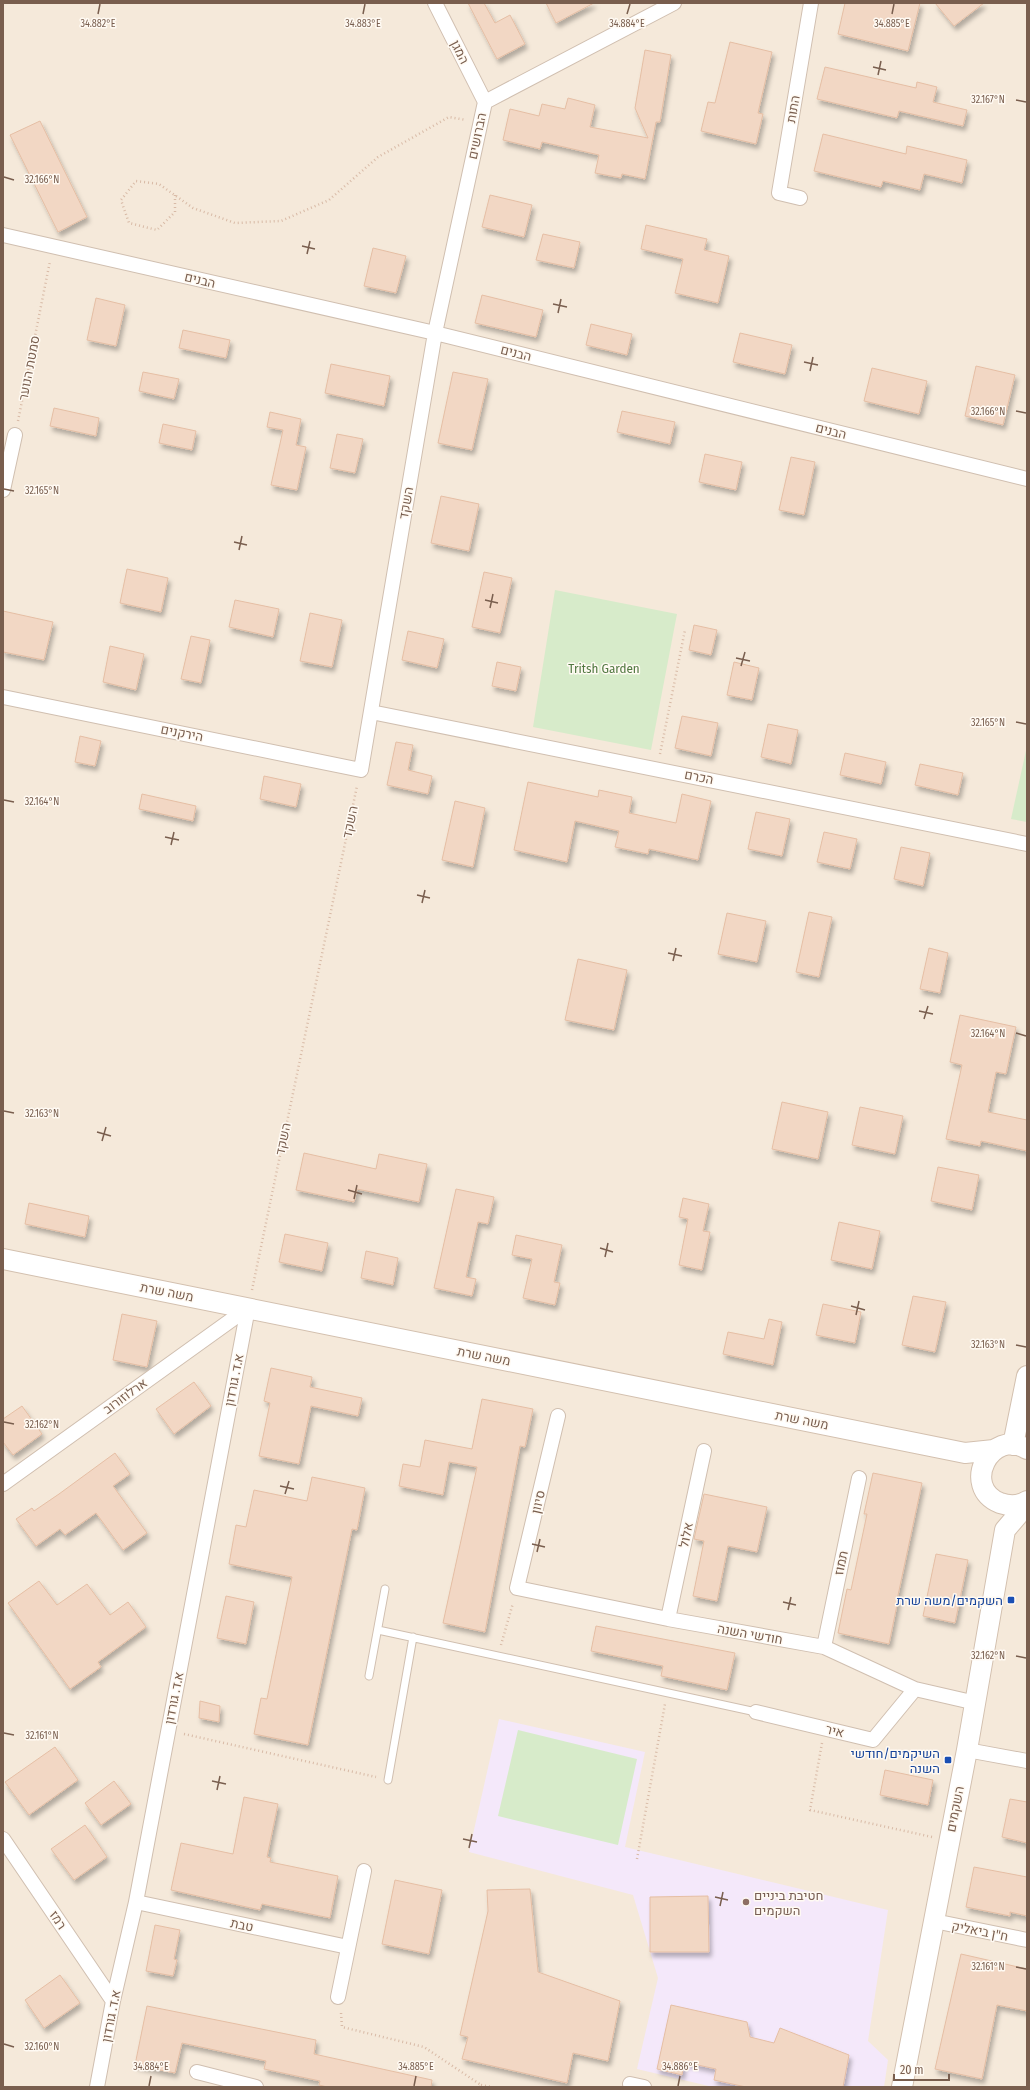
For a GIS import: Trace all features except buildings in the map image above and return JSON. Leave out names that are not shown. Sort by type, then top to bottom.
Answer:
[{"type":"street","name":"המגן","points":[[435,3],[485,102]]},
{"type":"street","name":"הברושים","points":[[435,333],[485,102],[674,3]]},
{"type":"street","name":"התות","points":[[800,198],[778,193],[811,3]]},
{"type":"street","name":"הבנים","points":[[3,235],[435,333],[1027,479]]},
{"type":"street","name":"השקד","points":[[361,770],[435,333]]},
{"type":"street","points":[[3,490],[15,435]]},
{"type":"street","name":"הירקנים","points":[[3,697],[361,770]]},
{"type":"street","name":"הכרם","points":[[371,712],[1027,844]]},
{"type":"street","name":"משה שרת","points":[[3,1259],[965,1453],[994,1450],[1003,1446],[1020,1447]]},
{"type":"street","name":"ארלוזורוב","points":[[3,1484],[248,1308]]},
{"type":"street","name":"א.ד. גורדון","points":[[97,2087],[113,2000],[136,1902],[248,1308]]},
{"type":"street","points":[[1020,1447],[1027,1376]]},
{"type":"street","name":"סיוון","points":[[517,1588],[558,1416]]},
{"type":"street","points":[[994,1450],[986,1457],[982,1466],[982,1486],[998,1512],[1005,1530],[1017,1516],[1025,1502]]},
{"type":"street","name":"אלול","points":[[668,1618],[704,1451]]},
{"type":"street","points":[[965,1453],[981,1476]]},
{"type":"street","name":"תמוז","points":[[824,1647],[859,1478]]},
{"type":"street","points":[[987,1494],[995,1501],[1004,1504],[1014,1505],[1025,1502]]},
{"type":"street","name":"השקמים","points":[[902,2087],[976,1703],[1005,1530]]},
{"type":"street","name":"חודשי השנה","points":[[517,1588],[824,1647],[915,1689],[976,1703]]},
{"type":"street","name":"איר","points":[[756,1712],[873,1740],[915,1689]]},
{"type":"street","points":[[967,1750],[1027,1761]]},
{"type":"street","name":"רמז","points":[[3,1839],[113,2000]]},
{"type":"street","points":[[338,1996],[364,1871]]},
{"type":"street","name":"טבת","points":[[136,1902],[348,1948]]},
{"type":"street","name":"ח\"ן ביאליק","points":[[934,1921],[1027,1940]]},
{"type":"street","points":[[197,2072],[256,2087]]},
{"type":"street","points":[[630,2084],[644,2087]]},
{"type":"lane","points":[[370,1676],[385,1589]]},
{"type":"lane","points":[[378,1630],[756,1712]]},
{"type":"lane","points":[[388,1780],[413,1637]]},
{"type":"path","points":[[175,195],[175,212],[156,230],[129,223],[122,200],[136,181],[159,184],[175,195],[193,208],[236,223],[281,221],[329,200],[378,157],[449,117],[480,122]]},
{"type":"path","name":"סמטת הנוער","points":[[15,435],[53,246]]},
{"type":"path","points":[[658,769],[685,630]]},
{"type":"path","name":"השקד","points":[[248,1308],[361,770]]},
{"type":"path","points":[[497,1656],[517,1588]]},
{"type":"path","points":[[637,1859],[667,1693]]},
{"type":"path","points":[[824,1728],[810,1810],[949,1840]]},
{"type":"path","points":[[168,1730],[388,1780]]},
{"type":"path","points":[[338,1996],[342,2027],[424,2048],[481,2086],[491,2087]]},
{"type":"shaded area","points":[[3,3],[1027,3],[1027,2087],[3,2087]]},
{"type":"shaded area","name":"חטיבת ביניים השקמים","points":[[499,1719],[645,1752],[625,1847],[888,1910],[868,2041],[888,2060],[884,2087],[713,2087],[637,2069],[658,1978],[633,1895],[469,1852]]},
{"type":"green space","name":"Tritsh Garden","points":[[555,590],[677,614],[651,750],[533,727]]},
{"type":"green space","points":[[1027,746],[1027,822],[1011,819]]},
{"type":"green space","points":[[518,1730],[637,1759],[618,1845],[498,1816]]},
{"type":"place","name":"השקמים/משה שרת","points":[[1011,1600]]},
{"type":"place","name":"השיקמים/חודשי השנה","points":[[948,1760]]},
{"type":"place","name":"חטיבת ביניים השקמים","points":[[746,1902]]}]
